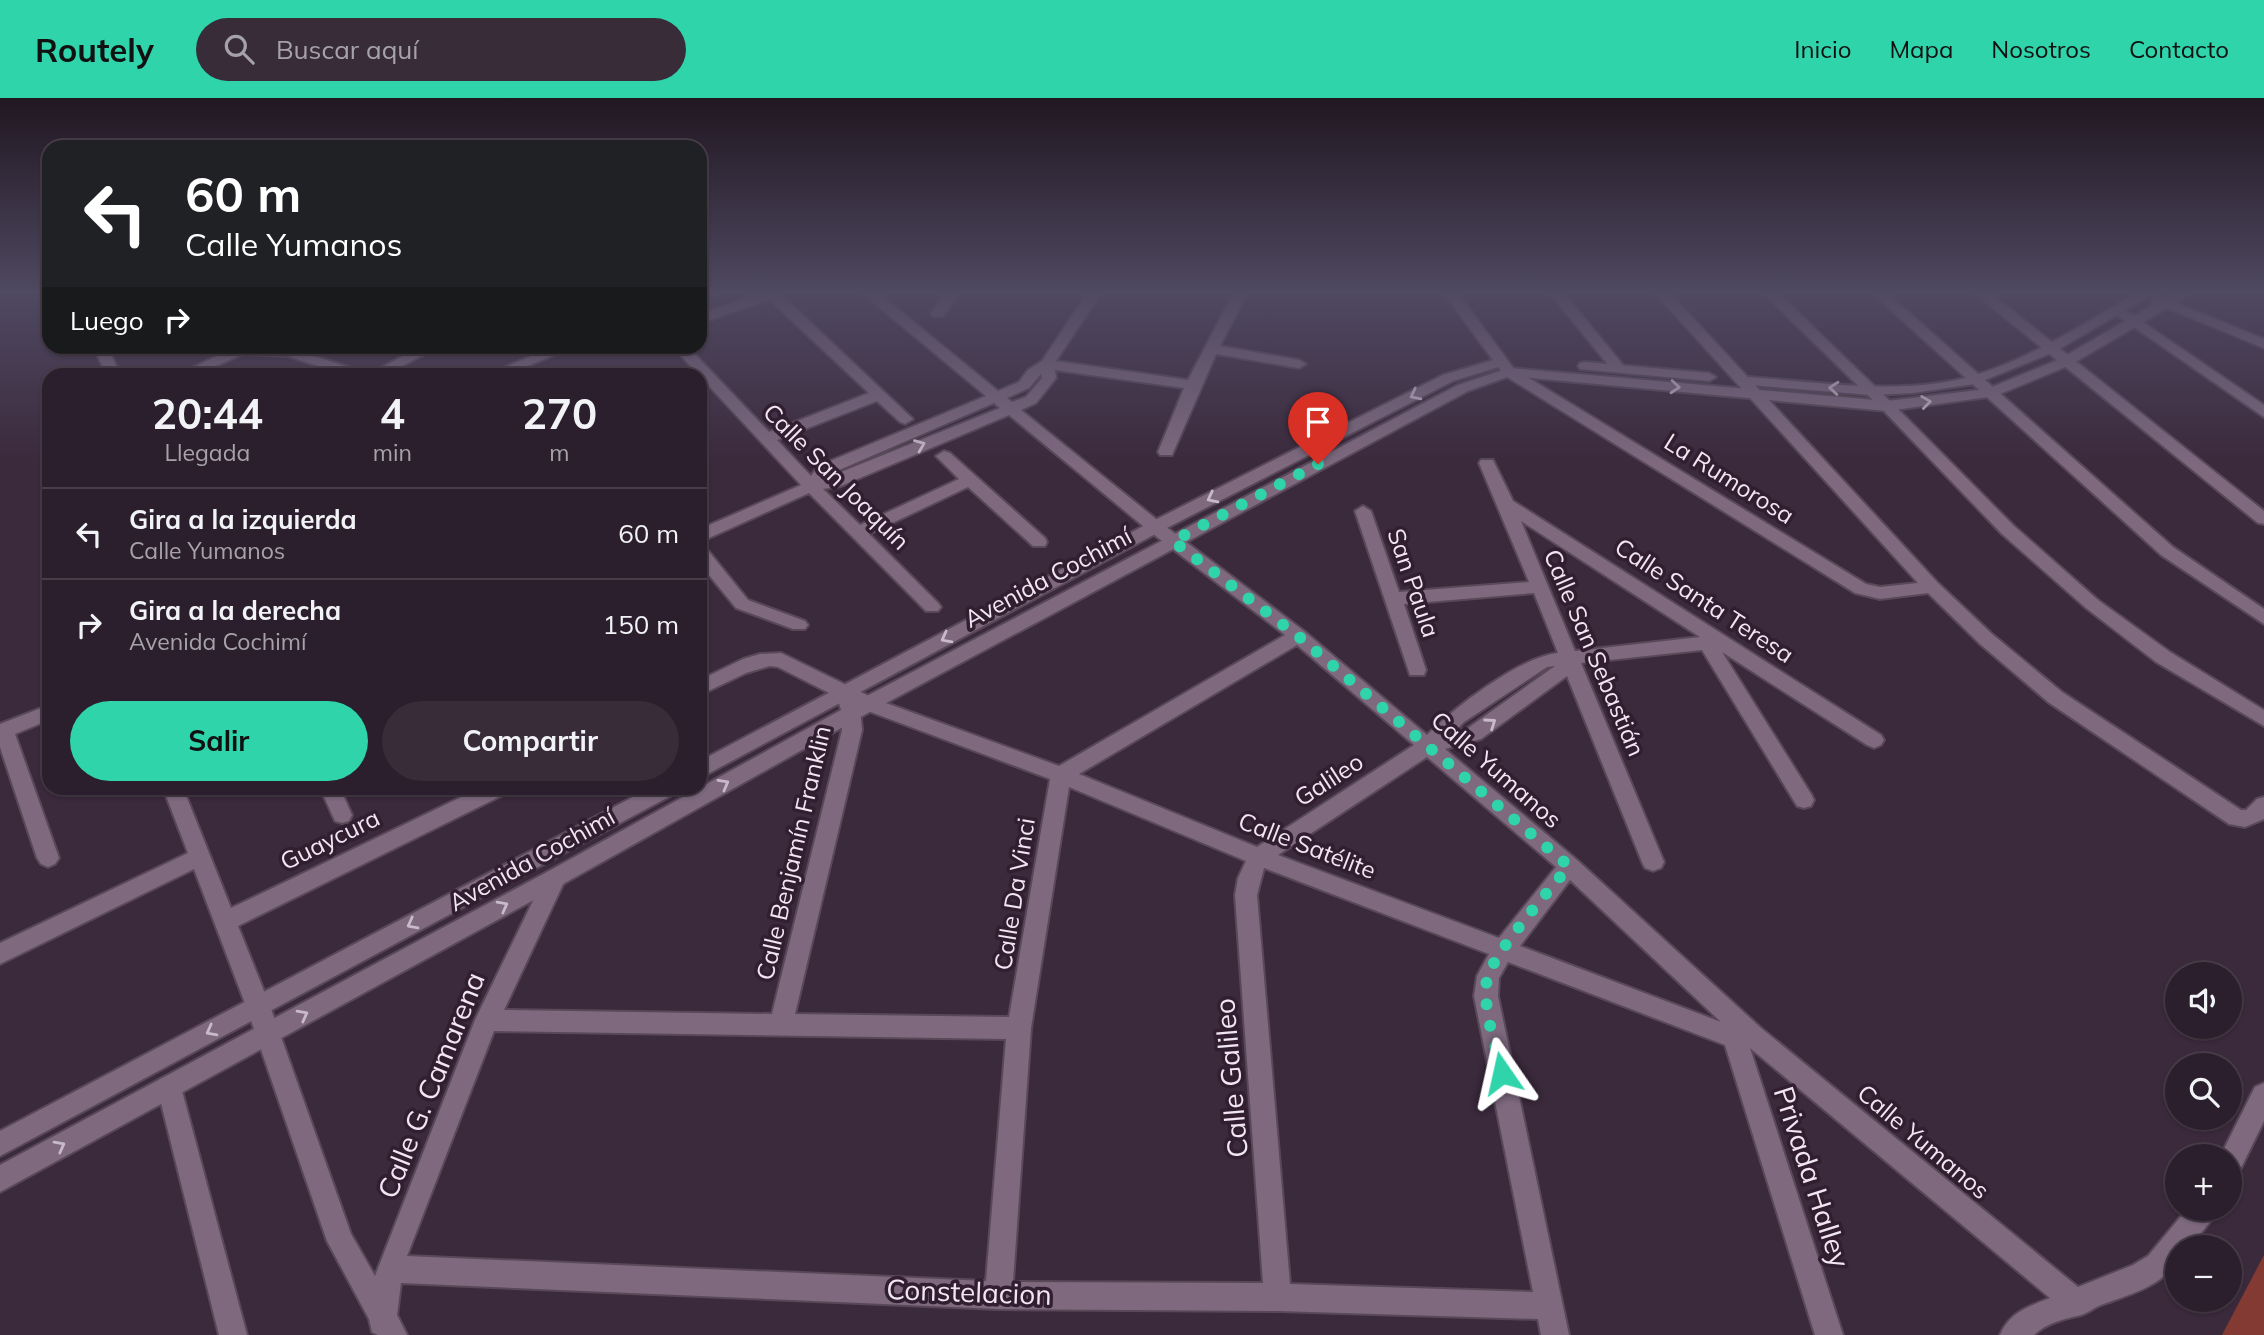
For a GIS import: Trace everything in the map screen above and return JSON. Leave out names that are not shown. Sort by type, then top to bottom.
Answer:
[{"type":"street","points":[[830,350],[905,418]]},
{"type":"street","name":"Calle Yumanos","points":[[938,350],[1155,527],[1298,636],[1569,866],[1744,1037],[2077,1303]]},
{"type":"street","points":[[707,533],[811,486],[835,482],[886,451],[1004,403],[1031,400],[1049,378],[1047,364],[1057,350]]},
{"type":"street","points":[[1166,452],[1211,350]]},
{"type":"street","points":[[1215,350],[1299,364]]},
{"type":"street","points":[[1493,350],[1505,366]]},
{"type":"street","points":[[1603,350],[1618,368]]},
{"type":"street","points":[[1715,350],[1932,587],[1986,639],[2055,697],[2236,818],[2246,820],[2253,817],[2264,805]]},
{"type":"street","points":[[1828,350],[2008,530],[2092,604],[2173,663],[2264,719]]},
{"type":"street","points":[[1942,350],[2167,551],[2264,618]]},
{"type":"street","name":"Avenida Cochimí","points":[[707,789],[1155,527],[1448,378],[1505,366],[1618,368],[1871,391],[1913,389],[1975,380],[2047,350]]},
{"type":"street","points":[[2050,350],[2264,519]]},
{"type":"street","name":"Avenida Cochimí","points":[[707,767],[855,703],[1173,541],[1505,366],[1756,395],[1887,406],[1990,393],[2065,362],[2085,350]]},
{"type":"street","points":[[2177,350],[2264,412]]},
{"type":"street","points":[[201,368],[232,354]]},
{"type":"street","points":[[295,354],[337,368]]},
{"type":"street","points":[[389,368],[417,354]]},
{"type":"street","points":[[512,368],[548,354]]},
{"type":"street","name":"Calle San Joaquín","points":[[686,354],[700,368]]},
{"type":"street","points":[[1047,364],[1194,385]]},
{"type":"street","name":"La Rumorosa","points":[[1505,366],[1861,589],[1880,593],[1932,587]]},
{"type":"street","name":"Calle San Joaquín","points":[[707,376],[811,486],[932,607]]},
{"type":"street","points":[[766,439],[878,395]]},
{"type":"street","points":[[944,456],[1039,542]]},
{"type":"street","name":"Calle San Sebastián","points":[[1487,463],[1653,862]]},
{"type":"street","points":[[859,532],[972,480]]},
{"type":"street","name":"Calle Santa Teresa","points":[[1506,504],[1714,642],[1874,740]]},
{"type":"street","name":"San Paula","points":[[1363,511],[1417,670]]},
{"type":"street","points":[[707,560],[743,604],[799,625]]},
{"type":"street","points":[[1394,599],[1539,587]]},
{"type":"street","points":[[1061,775],[1298,636]]},
{"type":"street","points":[[1570,658],[1714,642],[1804,800]]},
{"type":"street","points":[[707,685],[767,658],[781,660],[855,703]]},
{"type":"street","name":"Galileo","points":[[1259,857],[1428,746],[1475,734],[1558,676],[1570,658]]},
{"type":"street","name":"Calle Satélite","points":[[855,703],[1061,775],[1259,857],[1744,1037]]},
{"type":"street","name":"Calle Benjamín Franklin","points":[[781,1026],[852,730],[855,703]]},
{"type":"street","points":[[42,715],[2,731],[48,858]]},
{"type":"street","name":"Calle Da Vinci","points":[[998,1295],[1019,1028],[1061,775]]},
{"type":"street","points":[[176,795],[258,1006],[340,1241],[385,1330]]},
{"type":"street","points":[[333,795],[342,815]]},
{"type":"street","name":"Guaycura","points":[[224,922],[484,795]]},
{"type":"street","name":"Avenida Cochimí","points":[[0,1144],[654,795]]},
{"type":"street","name":"Avenida Cochimí","points":[[0,1179],[555,878],[697,795]]},
{"type":"street","points":[[0,954],[201,856]]},
{"type":"street","name":"Calle Galileo","points":[[1259,857],[1249,878],[1246,895],[1278,1297]]},
{"type":"street","points":[[1555,1335],[1486,996],[1488,976],[1504,949],[1569,866]]},
{"type":"street","name":"Calle G. Camarena","points":[[385,1330],[389,1269],[486,1020],[555,878]]},
{"type":"street","points":[[486,1020],[1019,1028]]},
{"type":"street","name":"Privada Halley","points":[[1744,1037],[1829,1335]]},
{"type":"street","points":[[169,1087],[233,1335]]},
{"type":"street","points":[[2240,1144],[2264,1095]]},
{"type":"street","points":[[2014,1335],[2031,1319],[2142,1275],[2157,1265],[2194,1221]]},
{"type":"street","name":"Constelacion","points":[[389,1269],[998,1295],[1278,1297],[1549,1306]]},
{"type":"shaded area","points":[[2264,1255],[2264,1335],[2222,1335],[2234,1312],[2242,1312],[2242,1297]]},
{"type":"route","points":[[1318,464],[1173,541],[1298,636],[1569,866],[1504,949],[1488,976],[1486,996],[1502,1073]]}]
